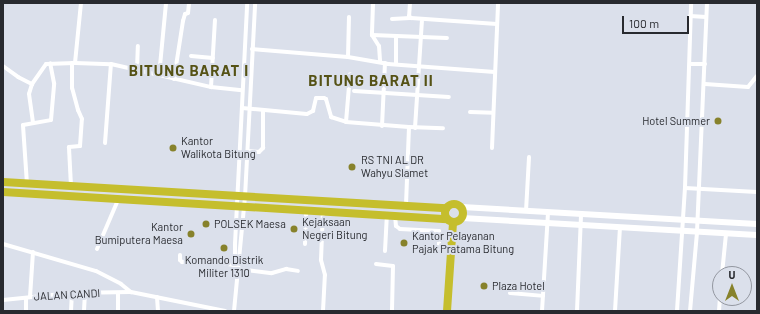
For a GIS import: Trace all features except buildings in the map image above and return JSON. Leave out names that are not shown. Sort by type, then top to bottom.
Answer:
[{"type":"highway","points":[[3,182],[446,208],[454,203],[462,207],[464,212],[462,218],[450,221],[334,211],[118,200],[3,192]]},
{"type":"highway","points":[[334,201],[334,211]]},
{"type":"highway","points":[[446,208],[445,214],[450,221],[447,311]]},
{"type":"street","points":[[71,186],[69,147],[80,146],[82,119],[72,88],[81,3]]},
{"type":"street","points":[[159,76],[166,3]]},
{"type":"street","points":[[174,79],[183,21],[185,14],[188,13],[189,3]]},
{"type":"street","points":[[410,3],[410,18]]},
{"type":"street","points":[[492,148],[498,3]]},
{"type":"street","points":[[677,311],[685,188],[691,3]]},
{"type":"street","points":[[690,311],[698,220],[705,84],[707,3]]},
{"type":"street","points":[[373,4],[372,36],[379,46],[382,62],[382,126]]},
{"type":"street","points":[[234,311],[242,233],[240,207],[242,90],[247,5],[255,5],[248,151],[240,207],[236,232],[235,258],[238,266]]},
{"type":"street","points":[[690,16],[706,16]]},
{"type":"street","points":[[348,57],[350,18]]},
{"type":"street","points":[[392,19],[410,18],[497,24]]},
{"type":"street","points":[[211,87],[215,20]]},
{"type":"street","points":[[415,128],[422,22]]},
{"type":"street","points":[[372,36],[447,38]]},
{"type":"street","points":[[396,36],[396,64]]},
{"type":"street","points":[[137,70],[138,46]]},
{"type":"street","points":[[252,49],[348,57],[396,64],[495,72]]},
{"type":"street","points":[[191,56],[213,58]]},
{"type":"street","points":[[27,184],[23,125],[51,120],[54,83],[50,63]]},
{"type":"street","points":[[33,123],[29,94],[32,84],[44,67],[50,63],[111,64],[211,87],[242,90]]},
{"type":"street","points":[[105,143],[111,64]]},
{"type":"street","points":[[690,64],[705,64]]},
{"type":"street","points":[[3,66],[18,77],[32,84]]},
{"type":"street","points":[[346,122],[350,74]]},
{"type":"street","points":[[705,84],[749,87],[757,76]]},
{"type":"street","points":[[354,91],[449,97]]},
{"type":"street","points":[[242,108],[307,114],[313,111],[316,98],[324,98],[331,117],[346,122],[382,126],[443,128]]},
{"type":"street","points":[[248,151],[259,152],[263,148],[263,110]]},
{"type":"street","points":[[470,112],[493,113]]},
{"type":"street","points":[[406,206],[409,127]]},
{"type":"street","points":[[526,212],[529,157]]},
{"type":"street","points":[[685,188],[757,192]]},
{"type":"street","points":[[97,249],[118,200]]},
{"type":"street","points":[[462,207],[526,212],[757,224]]},
{"type":"street","points":[[305,244],[306,210]]},
{"type":"street","points":[[323,211],[320,260],[325,275],[323,311]]},
{"type":"street","points":[[542,311],[548,213]]},
{"type":"street","points":[[391,215],[396,226],[400,229],[439,231],[439,248]]},
{"type":"street","points":[[385,251],[391,215]]},
{"type":"street","points":[[577,311],[582,226],[581,215]]},
{"type":"street","points":[[462,218],[682,232],[757,235]]},
{"type":"street","points":[[615,311],[620,228]]},
{"type":"street","points":[[236,232],[242,233]]},
{"type":"street","points":[[723,266],[726,234]]},
{"type":"street","points":[[3,244],[96,271],[121,284],[131,292],[225,311]]},
{"type":"street","points":[[26,311],[33,252]]},
{"type":"street","points":[[180,255],[180,260],[182,262],[216,262],[272,273],[286,269],[298,271]]},
{"type":"street","points":[[376,264],[393,266],[392,311]]},
{"type":"street","name":"JALAN CANDI","points":[[3,300],[85,293],[131,292]]},
{"type":"street","points":[[84,311],[85,293]]},
{"type":"street","points":[[118,293],[118,311]]},
{"type":"street","points":[[510,293],[543,296]]},
{"type":"street","points":[[70,311],[72,294]]},
{"type":"street","points":[[157,297],[158,311]]},
{"type":"place","name":"Hotel Summer","points":[[718,121]]},
{"type":"place","name":"Kantor Walikota Bitung","points":[[173,148]]},
{"type":"place","name":"RS TNI AL DR Wahyu Slamet","points":[[352,167]]},
{"type":"place","name":"POLSEK Maesa","points":[[206,224]]},
{"type":"place","name":"Kejaksaan Negeri Bitung","points":[[294,229]]},
{"type":"place","name":"Kantor Bumiputera Maesa","points":[[191,234]]},
{"type":"place","name":"Kantor Pelayanan Pajak Pratama Bitung","points":[[404,243]]},
{"type":"place","name":"Komando Distrik Militer 1310","points":[[224,248]]},
{"type":"place","name":"Plaza Hotel","points":[[484,286]]},
{"type":"district","name":"BITUNG BARAT I","points":[[189,71]]},
{"type":"district","name":"BITUNG BARAT II","points":[[371,81]]}]
